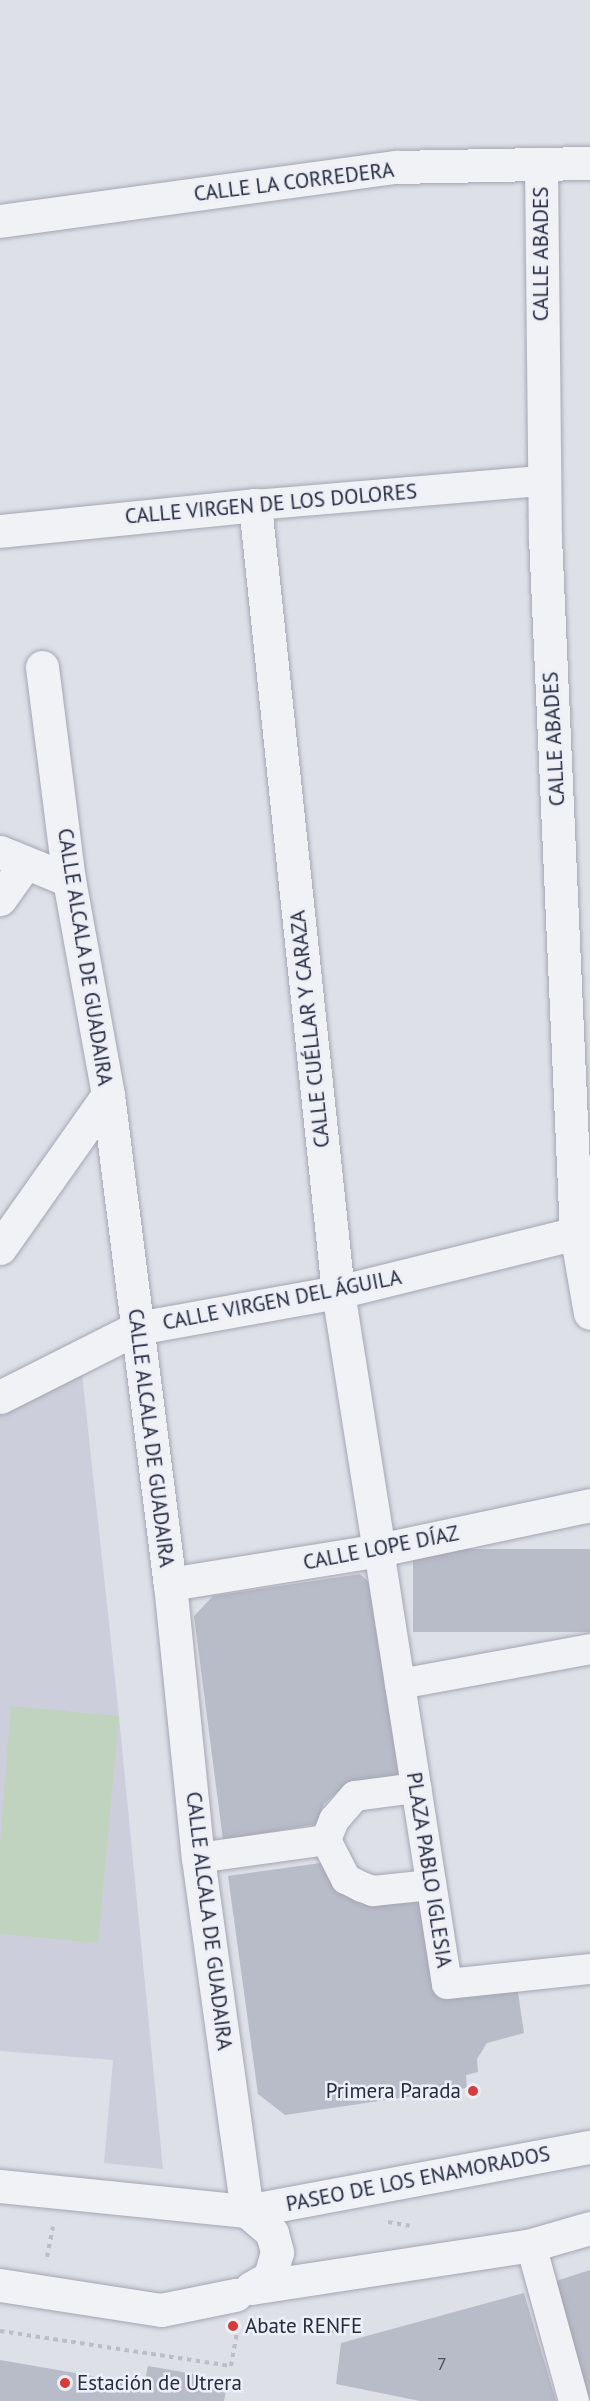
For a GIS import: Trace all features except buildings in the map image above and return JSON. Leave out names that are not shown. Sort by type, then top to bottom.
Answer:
[{"type":"street","name":"CALLE LA CORREDERA","points":[[0,221],[396,168],[590,163]]},
{"type":"street","name":"CALLE ABADES","points":[[541,164],[543,481],[576,1233],[590,1314]]},
{"type":"street","name":"CALLE VIRGEN DE LOS DOLORES","points":[[0,531],[255,505],[543,481]]},
{"type":"street","name":"CALLE CUÉLLAR Y CARAZA","points":[[255,505],[338,1292],[379,1550]]},
{"type":"street","name":"CALLE ALCALA DE GUADAIRA","points":[[42,667],[69,880],[108,1095],[170,1584],[198,1858],[247,2211]]},
{"type":"street","points":[[0,899],[13,858],[69,880]]},
{"type":"street","points":[[0,1248],[108,1095]]},
{"type":"street","name":"CALLE VIRGEN DEL ÁGUILA","points":[[0,1397],[136,1328],[338,1292],[576,1233]]},
{"type":"street","name":"CALLE LOPE DÍAZ","points":[[170,1584],[379,1550],[590,1505]]},
{"type":"street","name":"PLAZA PABLO IGLESIA","points":[[379,1550],[447,1984],[590,1969]]},
{"type":"street","points":[[400,1684],[590,1649]]},
{"type":"street","points":[[416,1788],[355,1796],[334,1820],[326,1840],[346,1879],[362,1887],[373,1891],[431,1885]]},
{"type":"street","points":[[198,1858],[326,1840]]},
{"type":"street","name":"PASEO DE LOS ENAMORADOS","points":[[0,2186],[247,2211],[590,2147]]},
{"type":"street","points":[[243,2291],[270,2277],[277,2252],[272,2233],[247,2211]]},
{"type":"street","points":[[0,2285],[161,2310],[243,2291],[531,2245],[590,2228]]},
{"type":"street","points":[[531,2245],[574,2401]]},
{"type":"path","points":[[378,2220],[416,2227]]},
{"type":"path","points":[[38,2262],[50,2255],[53,2221]]},
{"type":"path","points":[[313,2333],[343,2330]]},
{"type":"shaded area","points":[[82,1373],[119,1716],[163,2169],[104,2163],[113,2060],[0,2051],[0,1410]]},
{"type":"green space","points":[[11,1706],[119,1716],[98,1943],[0,1934],[0,1843]]},
{"type":"place","name":"Primera Parada","points":[[473,2091]]},
{"type":"place","name":"Abate RENFE","points":[[233,2326]]},
{"type":"place","name":"Estación de Utrera","points":[[65,2383]]}]
